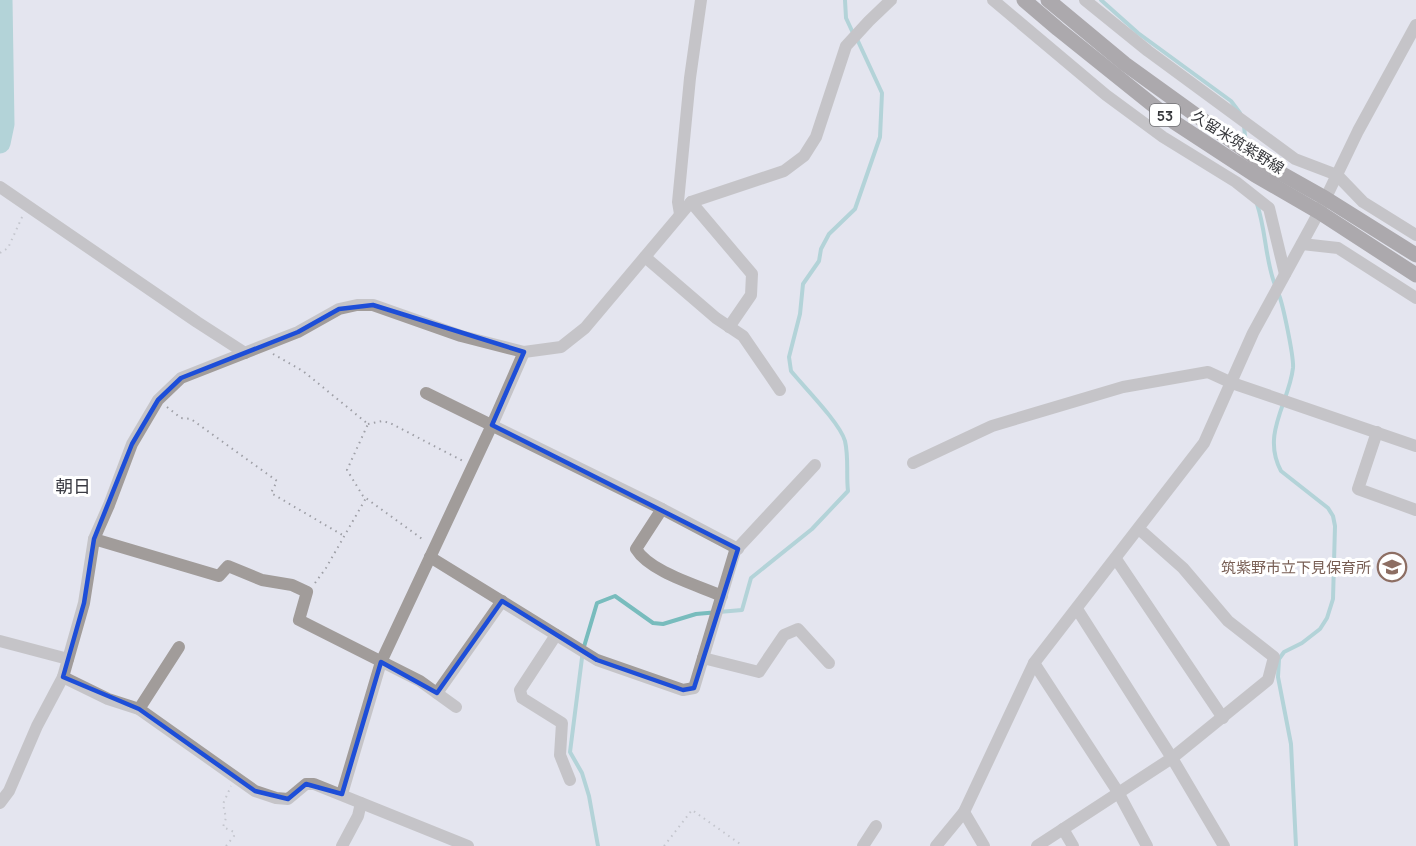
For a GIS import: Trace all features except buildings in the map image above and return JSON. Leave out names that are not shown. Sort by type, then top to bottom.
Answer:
[{"type":"main road","name":"久留米筑紫野線","points":[[1024,0],[1174,122],[1255,175],[1322,205],[1416,255]]},
{"type":"main road","name":"久留米筑紫野線","points":[[1048,0],[1125,64],[1416,275]]},
{"type":"street","points":[[680,214],[678,202],[690,78],[701,0]]},
{"type":"street","points":[[0,804],[9,791],[37,726],[63,677],[84,603],[94,539],[132,444],[158,400],[181,378],[298,332],[339,309],[357,305],[373,305],[461,336],[524,352],[561,347],[585,328],[691,202],[784,171],[804,156],[816,137],[846,46],[891,0]]},
{"type":"street","points":[[993,0],[1106,95],[1163,137],[1236,182],[1269,208],[1285,274]]},
{"type":"street","points":[[1085,0],[1148,51],[1295,159],[1337,175],[1364,202],[1416,235]]},
{"type":"street","points":[[936,846],[964,812],[1034,663],[1204,443],[1253,333],[1416,25]]},
{"type":"street","points":[[0,187],[245,353]]},
{"type":"street","points":[[691,202],[752,274],[751,295],[729,327]]},
{"type":"street","points":[[1302,244],[1338,248],[1416,298]]},
{"type":"street","points":[[645,257],[716,318],[743,336],[780,390]]},
{"type":"street","points":[[342,794],[381,662],[524,352]]},
{"type":"street","points":[[913,463],[992,426],[1123,387],[1208,372],[1232,383],[1416,446]]},
{"type":"street","points":[[426,393],[738,549]]},
{"type":"street","points":[[1377,432],[1358,489],[1416,510]]},
{"type":"street","points":[[432,553],[502,601],[597,660],[682,690],[694,688],[735,551],[815,465]]},
{"type":"street","points":[[662,509],[636,549],[640,556],[663,571],[722,596]]},
{"type":"street","points":[[1037,846],[1173,758],[1268,680],[1274,657],[1228,621],[1183,568],[1139,529]]},
{"type":"street","points":[[94,539],[219,576],[228,566],[262,580],[292,585],[307,592],[299,620],[420,681],[456,707]]},
{"type":"street","points":[[1116,559],[1223,718]]},
{"type":"street","points":[[437,693],[502,601]]},
{"type":"street","points":[[1077,609],[1173,758],[1224,846]]},
{"type":"street","points":[[703,657],[759,672],[784,635],[798,629],[829,663]]},
{"type":"street","points":[[556,635],[519,690],[522,698],[562,723],[560,755],[570,780]]},
{"type":"street","points":[[0,641],[68,659]]},
{"type":"street","points":[[139,709],[179,647]]},
{"type":"street","points":[[1034,663],[1118,792],[1147,846]]},
{"type":"street","points":[[63,677],[108,699],[139,709],[255,791],[276,798],[288,799],[306,784],[314,784],[468,846]]},
{"type":"street","points":[[342,846],[358,816],[361,803]]},
{"type":"street","points":[[964,812],[984,846]]},
{"type":"street","points":[[863,846],[876,826]]},
{"type":"street","points":[[1063,829],[1073,846]]},
{"type":"path","points":[[0,253],[8,248],[27,206]]},
{"type":"path","points":[[262,345],[270,353],[303,371],[368,424]]},
{"type":"path","points":[[158,400],[181,418],[191,419],[277,481],[271,493],[344,536]]},
{"type":"path","points":[[368,424],[382,421],[390,423],[473,466]]},
{"type":"path","points":[[368,424],[347,470],[366,497],[432,553]]},
{"type":"path","points":[[307,592],[326,568],[366,497]]},
{"type":"path","points":[[226,846],[234,836],[234,832],[223,828],[226,818],[223,804],[236,777]]},
{"type":"path","points":[[664,846],[692,810],[743,846]]},
{"type":"highlighted area","points":[[373,305],[524,352],[492,425],[738,549],[694,688],[683,690],[597,660],[502,601],[437,693],[381,662],[342,794],[306,784],[288,799],[255,791],[139,709],[63,677],[84,603],[94,539],[132,444],[158,400],[181,378],[298,332],[339,309]]},
{"type":"waterway","points":[[0,143],[4,124],[2,0]]},
{"type":"waterway","points":[[845,0],[846,18],[853,33]]},
{"type":"waterway","points":[[1101,0],[1138,33],[1231,101],[1240,113]]},
{"type":"waterway","points":[[598,846],[589,796],[582,773],[570,752],[583,650],[597,603],[615,596],[653,623],[663,624],[696,614],[742,610],[751,578],[812,529],[848,491],[846,448],[842,433],[791,371],[789,357],[800,314],[803,284],[819,261],[821,249],[829,234],[855,209],[880,137],[882,93],[857,39]]},
{"type":"waterway","points":[[1244,126],[1246,145]]},
{"type":"waterway","points":[[1257,204],[1275,285]]},
{"type":"waterway","points":[[1279,295],[1288,331],[1293,368],[1275,431],[1276,457],[1281,471],[1328,508],[1335,526],[1333,599],[1327,618],[1320,629],[1302,643],[1284,652],[1279,659],[1278,677],[1291,744],[1296,846]]},
{"type":"place","name":"筑紫野市立下見保育所","points":[[1392,567]]},
{"type":"district","name":"朝日","points":[[73,486]]}]
